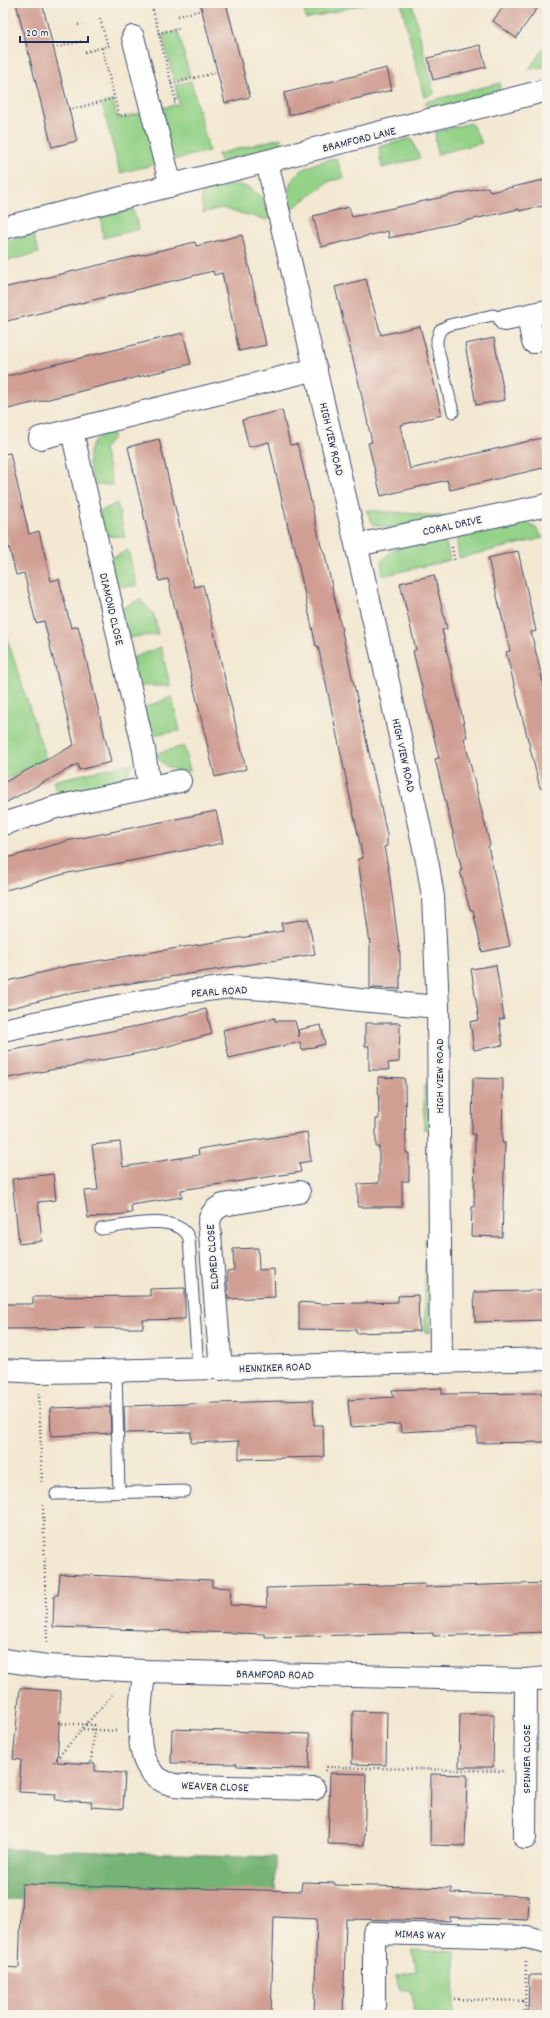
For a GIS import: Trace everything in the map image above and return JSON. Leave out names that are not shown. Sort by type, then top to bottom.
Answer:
[{"type":"street","points":[[133,39],[171,186]]},
{"type":"street","name":"BRAMFORD LANE","points":[[3,228],[547,90]]},
{"type":"street","name":"HIGH VIEW ROAD","points":[[268,162],[357,545],[428,866],[435,928],[438,1007],[441,1361]]},
{"type":"street","points":[[505,320],[537,314],[533,342]]},
{"type":"street","points":[[40,438],[316,369]]},
{"type":"street","name":"DIAMOND CLOSE","points":[[72,431],[144,750],[149,787]]},
{"type":"street","name":"CORAL DRIVE","points":[[357,545],[546,510]]},
{"type":"street","points":[[3,824],[56,807],[180,781]]},
{"type":"street","name":"PEARL ROAD","points":[[3,1030],[166,997],[230,987],[267,989],[359,1000],[438,1007]]},
{"type":"street","name":"ELDRED CLOSE","points":[[221,1369],[209,1222],[210,1217],[213,1212],[223,1205],[300,1192]]},
{"type":"street","name":"HENNIKER ROAD","points":[[3,1370],[38,1372],[221,1369],[441,1361],[547,1359]]},
{"type":"street","name":"BRAMFORD ROAD","points":[[3,1660],[144,1679],[526,1680],[547,1678]]},
{"type":"street","name":"WEAVER CLOSE","points":[[144,1679],[140,1732],[142,1752],[145,1762],[151,1772],[160,1780],[171,1784],[314,1788]]},
{"type":"street","name":"SPINNER CLOSE","points":[[525,1838],[526,1680]]},
{"type":"street","name":"MIMAS WAY","points":[[374,2015],[374,1933],[537,1940]]},
{"type":"lane","points":[[453,412],[437,345],[440,330],[449,325],[493,315],[505,320]]},
{"type":"lane","points":[[101,1229],[166,1223],[180,1228],[186,1233],[189,1238],[198,1369]]},
{"type":"lane","points":[[116,1371],[119,1492]]},
{"type":"lane","points":[[56,1494],[185,1491]]},
{"type":"path","points":[[152,6],[154,16]]},
{"type":"path","points":[[178,16],[202,10]]},
{"type":"path","points":[[100,19],[108,46]]},
{"type":"path","points":[[85,52],[181,28]]},
{"type":"path","points":[[53,48],[82,41]]},
{"type":"path","points":[[102,48],[120,116],[132,113]]},
{"type":"path","points":[[172,84],[218,72]]},
{"type":"path","points":[[69,110],[115,98]]},
{"type":"path","points":[[39,1385],[42,1486]]},
{"type":"path","points":[[43,1502],[47,1666]]},
{"type":"path","points":[[54,1762],[115,1691],[144,1679]]},
{"type":"path","points":[[58,1723],[94,1725],[92,1764]]},
{"type":"path","points":[[82,1729],[140,1732]]},
{"type":"path","points":[[314,1788],[327,1767],[526,1772]]},
{"type":"path","points":[[525,2015],[525,2001],[537,1940]]},
{"type":"path","points":[[454,1999],[525,2001]]},
{"type":"green space","points":[[303,3],[368,3],[306,19]]},
{"type":"green space","points":[[401,3],[412,3],[434,94],[424,97]]},
{"type":"green space","points":[[178,31],[190,77],[174,81],[162,35]]},
{"type":"green space","points":[[547,44],[547,66],[528,70]]},
{"type":"green space","points":[[191,81],[209,151],[172,160],[157,109],[179,104],[175,85]]},
{"type":"green space","points":[[500,83],[499,93],[428,110],[425,102]]},
{"type":"green space","points":[[113,101],[118,119],[146,112],[156,164],[120,173],[102,104]]},
{"type":"green space","points":[[471,123],[482,143],[437,154],[435,132]]},
{"type":"green space","points":[[281,138],[282,147],[220,162],[218,154]]},
{"type":"green space","points":[[411,138],[420,158],[382,168],[379,147]]},
{"type":"green space","points":[[336,158],[344,178],[330,181],[290,210],[288,197],[289,187],[298,173],[315,164]]},
{"type":"green space","points":[[231,185],[246,187],[257,194],[265,204],[271,218],[266,220],[221,208],[203,213],[201,192]]},
{"type":"green space","points":[[133,209],[139,229],[103,238],[101,217]]},
{"type":"green space","points":[[33,234],[39,253],[5,261],[4,241]]},
{"type":"green space","points":[[105,431],[114,436],[104,449],[113,485],[93,485],[89,462],[90,449],[98,437]]},
{"type":"green space","points":[[117,503],[125,537],[104,536],[99,512]]},
{"type":"green space","points":[[366,510],[441,516],[441,518],[388,528],[373,524]]},
{"type":"green space","points":[[522,521],[536,528],[543,538],[459,558],[456,535]]},
{"type":"green space","points":[[442,538],[446,544],[450,560],[382,576],[382,561],[393,550],[409,544]]},
{"type":"green space","points":[[128,550],[137,586],[116,586],[110,559]]},
{"type":"green space","points":[[140,599],[154,615],[158,634],[127,638],[121,609]]},
{"type":"green space","points":[[3,626],[46,759],[3,781]]},
{"type":"green space","points":[[161,647],[170,686],[138,686],[132,658]]},
{"type":"green space","points":[[172,697],[180,731],[149,735],[143,708]]},
{"type":"green space","points":[[184,746],[190,771],[174,770],[166,766],[155,754]]},
{"type":"green space","points":[[133,763],[127,776],[117,785],[58,798],[53,781]]},
{"type":"green space","points":[[424,1085],[429,1086],[429,1128],[424,1130]]},
{"type":"green space","points":[[425,1239],[430,1241],[430,1333],[425,1332]]},
{"type":"green space","points":[[3,1849],[276,1857],[275,1905],[3,1899]]},
{"type":"green space","points":[[412,1950],[456,1952],[453,2015],[414,2015],[412,1992],[399,1989],[396,1976],[417,1971]]},
{"type":"building","points":[[16,3],[42,3],[77,141],[52,147]]},
{"type":"building","points":[[200,3],[226,3],[250,97],[225,103]]},
{"type":"building","points":[[506,3],[541,3],[516,38],[493,21]]},
{"type":"building","points":[[480,45],[486,67],[433,80],[428,58]]},
{"type":"building","points":[[387,68],[392,90],[289,115],[284,93]]},
{"type":"building","points":[[544,180],[547,205],[519,211],[519,209],[389,238],[388,231],[321,247],[313,216],[349,207],[352,217],[488,187],[490,192]]},
{"type":"building","points":[[242,235],[266,345],[239,351],[222,273],[214,275],[213,271],[3,322],[3,288],[195,242],[196,246]]},
{"type":"building","points":[[366,279],[381,335],[420,326],[442,415],[400,425],[410,469],[542,438],[547,467],[450,490],[447,480],[381,496],[368,443],[372,442],[335,287]]},
{"type":"building","points":[[183,333],[191,364],[8,409],[3,389],[3,377]]},
{"type":"building","points":[[494,338],[505,400],[476,405],[465,344]]},
{"type":"building","points":[[282,410],[290,445],[297,444],[300,453],[321,546],[325,555],[387,835],[387,846],[384,847],[389,872],[400,955],[400,989],[370,988],[370,944],[358,859],[363,858],[318,646],[316,646],[294,544],[292,545],[269,442],[249,447],[242,420]]},
{"type":"building","points":[[159,439],[194,587],[203,585],[246,769],[215,777],[168,579],[159,581],[128,447]]},
{"type":"building","points":[[10,453],[29,534],[39,531],[51,581],[59,579],[71,628],[78,626],[111,762],[79,770],[78,764],[3,804],[3,783],[74,745],[44,621],[36,623],[24,573],[16,575],[3,522],[3,454]]},
{"type":"building","points":[[518,551],[536,631],[531,632],[547,699],[547,788],[540,788],[506,652],[510,651],[488,558]]},
{"type":"building","points":[[434,575],[447,629],[442,630],[467,737],[464,738],[490,845],[488,846],[510,946],[482,952],[473,910],[470,910],[465,891],[460,870],[462,870],[435,759],[439,758],[413,651],[416,650],[400,583]]},
{"type":"building","points":[[216,811],[223,843],[68,873],[6,890],[3,880],[3,859],[71,840]]},
{"type":"building","points":[[308,919],[315,954],[75,992],[3,1010],[3,984],[12,980],[72,965],[283,931],[281,923]]},
{"type":"building","points":[[496,965],[504,1019],[499,1019],[503,1045],[474,1050],[470,1022],[479,1020],[471,969]]},
{"type":"building","points":[[206,1009],[212,1034],[150,1051],[3,1079],[3,1052],[153,1023]]},
{"type":"building","points":[[275,1018],[275,1021],[295,1021],[299,1037],[298,1030],[321,1025],[325,1044],[302,1050],[300,1042],[229,1058],[223,1030]]},
{"type":"building","points":[[365,1023],[400,1023],[399,1062],[388,1063],[389,1070],[369,1070],[369,1046],[365,1046]]},
{"type":"building","points":[[378,1077],[404,1078],[405,1083],[406,1153],[409,1153],[409,1181],[402,1181],[402,1207],[358,1207],[358,1184],[379,1183],[379,1147],[376,1147],[376,1119],[379,1119]]},
{"type":"building","points":[[473,1078],[503,1079],[502,1143],[505,1143],[502,1237],[471,1236],[472,1207],[474,1207],[475,1134],[472,1134]]},
{"type":"building","points":[[307,1132],[311,1161],[299,1163],[301,1172],[181,1190],[182,1197],[131,1205],[132,1213],[88,1218],[84,1191],[98,1190],[92,1145],[120,1142],[123,1167],[199,1155],[198,1149]]},
{"type":"building","points":[[53,1174],[56,1200],[38,1202],[42,1241],[19,1244],[12,1179]]},
{"type":"building","points":[[258,1248],[259,1270],[274,1269],[275,1297],[228,1299],[227,1271],[234,1270],[233,1249]]},
{"type":"building","points":[[185,1288],[185,1319],[143,1320],[143,1328],[3,1329],[3,1304],[33,1304],[33,1297],[150,1296],[150,1289]]},
{"type":"building","points":[[547,1290],[547,1320],[475,1322],[474,1292]]},
{"type":"building","points":[[418,1295],[419,1331],[356,1333],[356,1330],[299,1329],[299,1302],[324,1304],[398,1302],[398,1296]]},
{"type":"building","points":[[442,1388],[442,1394],[547,1393],[547,1442],[477,1443],[477,1428],[401,1432],[400,1424],[350,1427],[348,1400],[394,1397],[392,1390]]},
{"type":"building","points":[[313,1400],[314,1425],[323,1425],[324,1457],[239,1459],[239,1441],[191,1443],[191,1432],[125,1433],[124,1406]]},
{"type":"building","points":[[110,1407],[111,1433],[51,1436],[50,1408]]},
{"type":"building","points":[[60,1574],[212,1580],[212,1587],[231,1588],[230,1605],[267,1607],[266,1588],[425,1584],[425,1587],[547,1583],[547,1632],[433,1636],[433,1633],[265,1637],[265,1634],[53,1627],[54,1595],[58,1595]]},
{"type":"building","points":[[20,1688],[61,1691],[57,1762],[95,1764],[95,1771],[125,1773],[123,1809],[91,1807],[92,1802],[55,1800],[56,1794],[19,1792],[21,1760],[13,1759]]},
{"type":"building","points":[[353,1711],[387,1712],[386,1765],[352,1764]]},
{"type":"building","points":[[460,1714],[494,1714],[493,1767],[459,1767]]},
{"type":"building","points":[[172,1729],[310,1734],[309,1769],[237,1766],[237,1764],[171,1763]]},
{"type":"building","points":[[330,1773],[366,1774],[364,1845],[328,1844]]},
{"type":"building","points":[[431,1774],[467,1775],[465,1846],[430,1845]]},
{"type":"building","points":[[302,1882],[335,1883],[335,1885],[451,1888],[451,1893],[529,1896],[528,1920],[450,1917],[450,1921],[346,1919],[343,2015],[314,2015],[317,1919],[274,1917],[271,2015],[3,2015],[3,1967],[19,1968],[22,1884],[301,1891]]},
{"type":"building","points":[[529,1975],[547,1975],[547,2015],[528,2015]]}]
